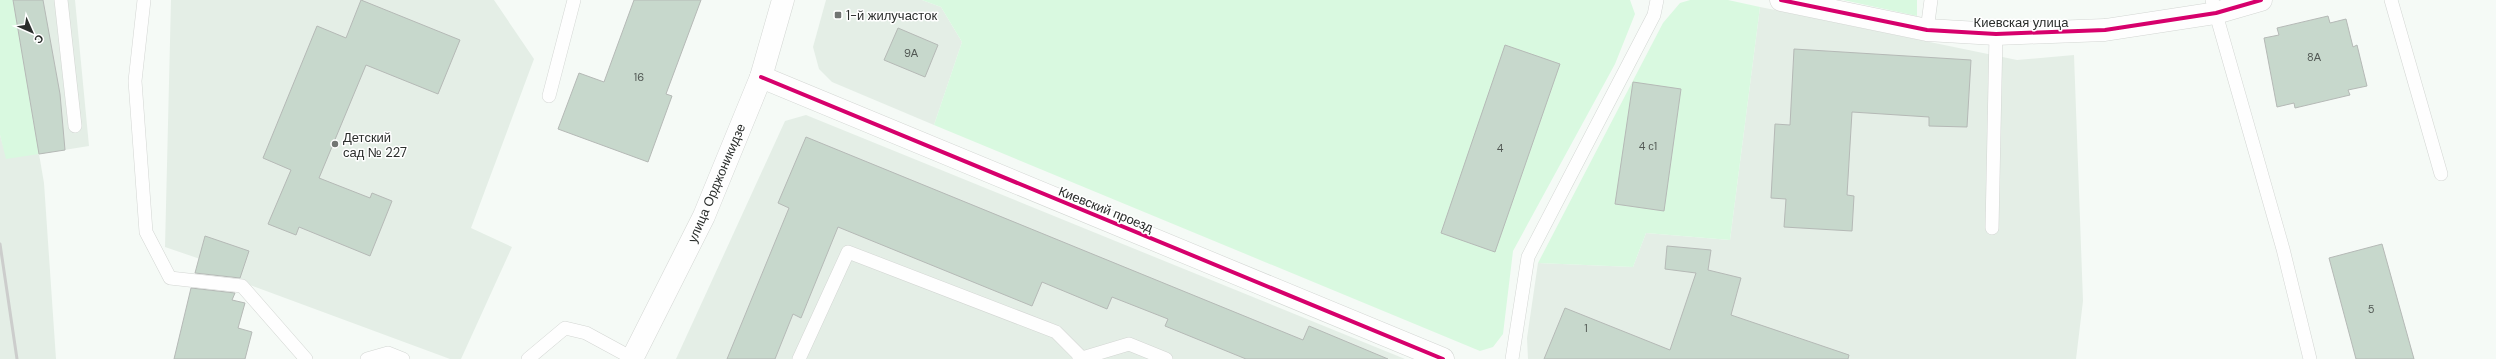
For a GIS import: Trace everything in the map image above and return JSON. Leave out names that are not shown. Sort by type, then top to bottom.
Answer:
[{"type":"street","name":"улица Орджоникидзе","points":[[632,359],[704,216],[761,77],[783,0]]},
{"type":"street","name":"Киевская улица","points":[[1781,0],[1927,30],[1996,34],[2105,30],[2214,6],[2261,0]]},
{"type":"street","name":"Киевский проезд","points":[[761,77],[1443,359]]},
{"type":"lane","points":[[61,0],[75,126]]},
{"type":"lane","points":[[144,0],[135,81],[146,232],[170,278],[242,286],[306,359]]},
{"type":"lane","points":[[549,96],[574,0]]},
{"type":"lane","points":[[1512,359],[1528,257],[1654,15],[1658,0]]},
{"type":"lane","points":[[1927,30],[1930,0]]},
{"type":"lane","points":[[2391,0],[2441,174]]},
{"type":"lane","points":[[2214,6],[2283,249],[2310,359]]},
{"type":"lane","points":[[1992,228],[1996,34]]},
{"type":"lane","points":[[799,359],[848,252],[1056,332],[1080,358],[1129,344],[1166,359]]},
{"type":"lane","points":[[528,359],[565,328],[586,333],[632,359]]},
{"type":"lane","points":[[367,359],[387,356],[403,359]]},
{"type":"shaded area","points":[[13,0],[75,0],[89,146],[39,154],[44,183],[56,359],[0,359],[0,135],[7,159]]},
{"type":"shaded area","name":"Детский сад № 227","points":[[171,0],[494,0],[534,59],[471,228],[512,247],[461,359],[450,359],[239,281],[241,273],[165,247]]},
{"type":"shaded area","points":[[826,0],[922,0],[941,7],[962,42],[934,125],[832,82],[819,69],[813,47]]},
{"type":"shaded area","points":[[1760,7],[2017,60],[2074,55],[2083,301],[2076,359],[1528,359],[1527,338],[1538,263],[1633,267],[1646,233],[1730,240]]},
{"type":"shaded area","points":[[806,115],[1405,359],[676,359],[785,121]]},
{"type":"green space","points":[[0,0],[13,0],[39,154],[6,159],[0,135]]},
{"type":"green space","points":[[922,0],[1630,0],[1635,14],[1615,64],[1513,251],[1503,334],[1493,347],[1480,351],[934,125],[962,42],[941,7]]},
{"type":"green space","points":[[1690,0],[1728,0],[1760,7],[1730,240],[1646,233],[1633,267],[1538,263],[1663,23],[1680,3]]},
{"type":"green space","points":[[1843,0],[1917,0],[1917,16]]},
{"type":"building","points":[[13,0],[43,0],[60,94],[65,150],[39,154]]},
{"type":"building","points":[[361,0],[460,40],[438,94],[366,65],[319,178],[370,198],[372,193],[392,201],[370,256],[299,227],[296,235],[268,224],[291,170],[263,158],[317,26],[346,38]]},
{"type":"building","points":[[634,0],[701,0],[666,94],[672,96],[648,162],[558,129],[579,73],[604,82]]},
{"type":"building","points":[[2328,16],[2330,23],[2346,19],[2353,47],[2357,45],[2367,86],[2348,90],[2350,95],[2295,108],[2294,103],[2277,107],[2264,38],[2279,35],[2277,28]]},
{"type":"building","points":[[898,28],[938,45],[925,77],[884,60]]},
{"type":"building","points":[[1505,45],[1560,64],[1495,252],[1441,233]]},
{"type":"building","points":[[1794,49],[1971,60],[1967,127],[1929,126],[1929,117],[1852,112],[1847,195],[1854,196],[1852,231],[1784,227],[1786,199],[1771,198],[1775,124],[1790,125]]},
{"type":"building","points":[[1633,82],[1681,89],[1664,211],[1615,204]]},
{"type":"building","points":[[806,137],[1303,340],[1309,326],[1388,359],[1246,359],[1165,326],[1168,319],[1112,297],[1107,309],[1042,282],[1032,306],[838,227],[801,318],[793,314],[775,359],[727,359],[789,208],[778,203]]},
{"type":"building","points":[[205,236],[249,251],[240,278],[195,273]]},
{"type":"building","points":[[2382,244],[2414,359],[2356,359],[2329,258]]},
{"type":"building","points":[[1667,246],[1711,250],[1708,270],[1741,278],[1731,315],[1849,355],[1848,359],[1544,359],[1565,308],[1670,350],[1696,273],[1665,269]]},
{"type":"building","points":[[191,288],[235,293],[232,300],[245,303],[238,328],[252,332],[245,359],[174,359]]},
{"type":"railway","points":[[0,244],[17,359]]},
{"type":"cycle path","points":[[1781,0],[1927,30],[1996,34],[2105,30],[2216,13],[2261,0]]},
{"type":"cycle path","points":[[761,77],[1443,359]]},
{"type":"place","name":"1-й жилучасток","points":[[838,15]]},
{"type":"place","name":"Детский сад № 227","points":[[335,144]]}]
